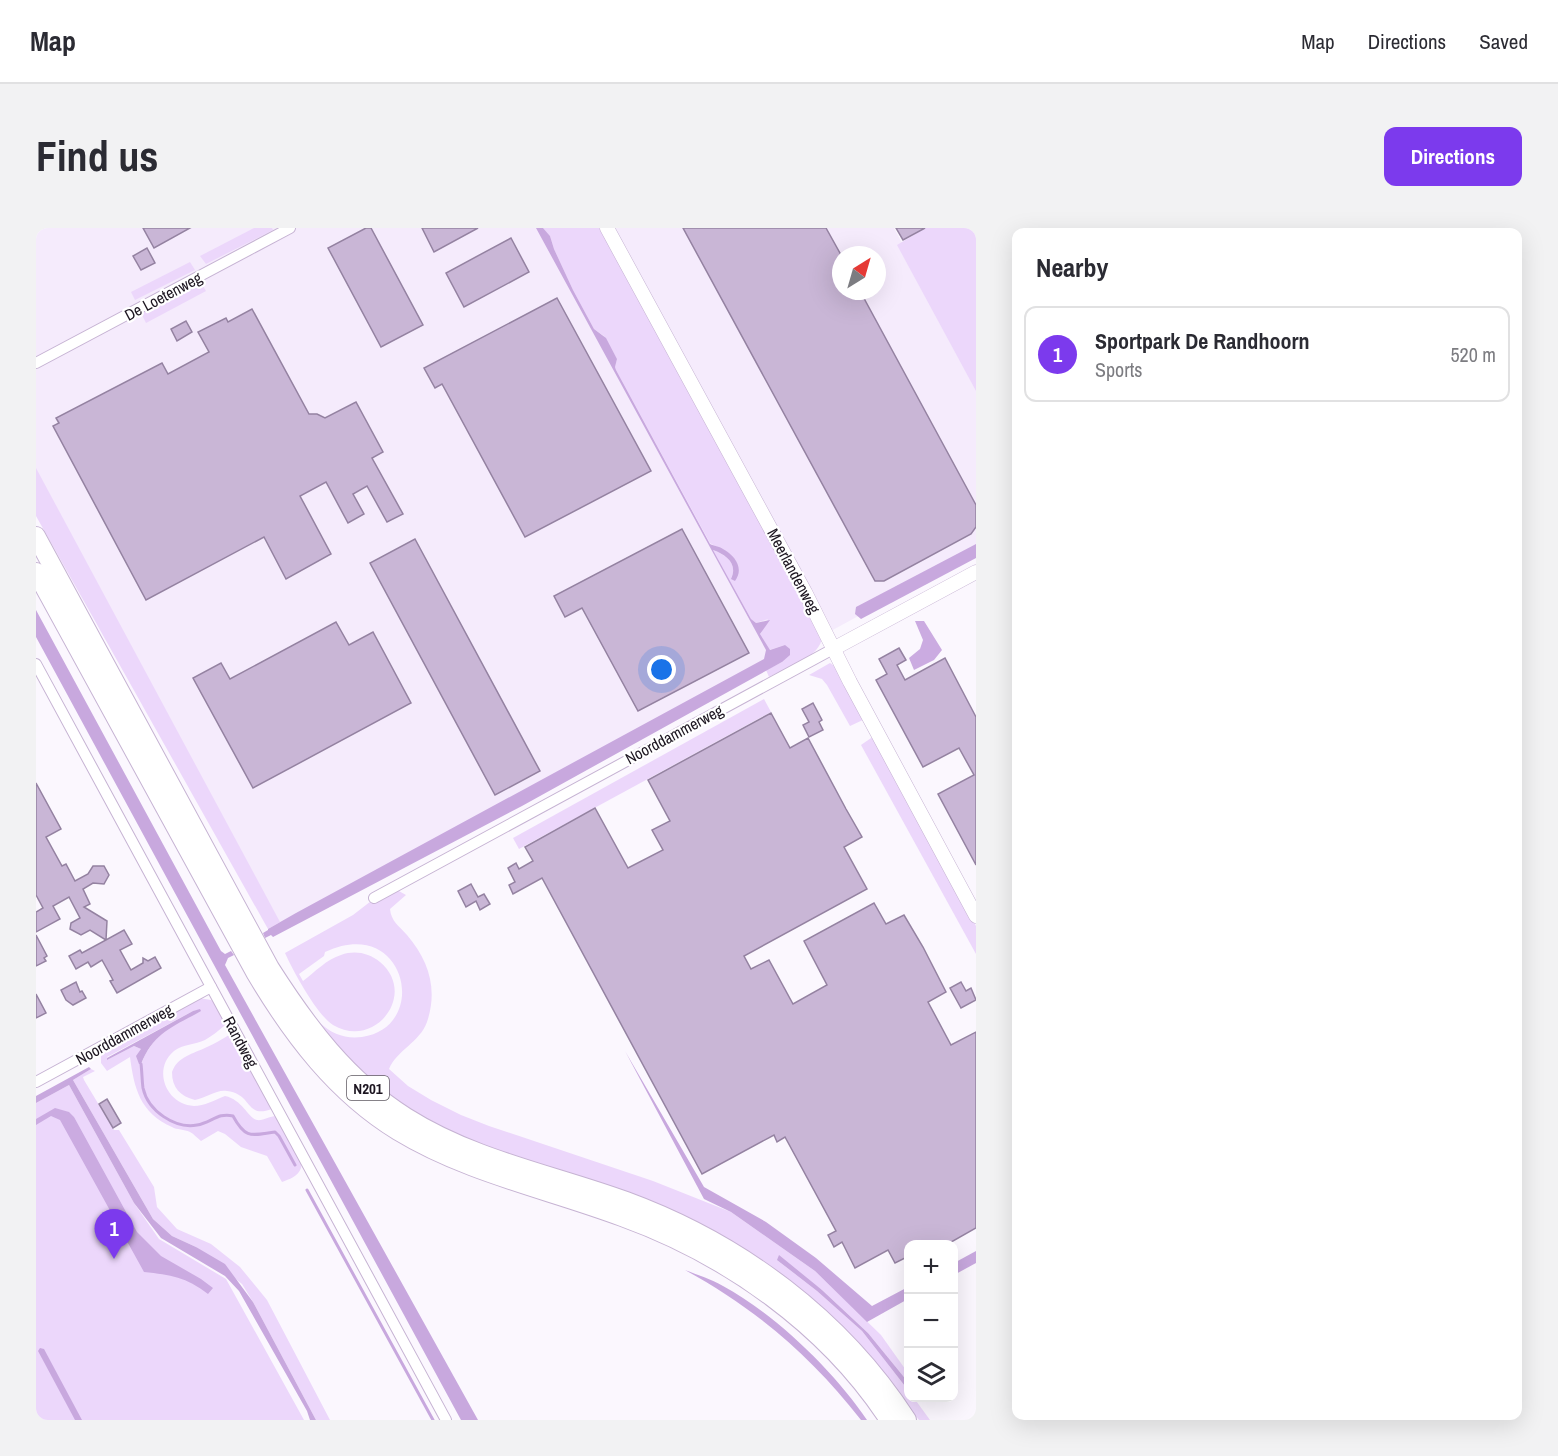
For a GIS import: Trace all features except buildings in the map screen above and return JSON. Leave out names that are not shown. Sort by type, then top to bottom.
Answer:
[{"type":"highway","name":"N201","points":[[36,536],[270,968],[294,1005],[334,1057],[404,1116],[459,1146],[493,1160],[627,1202],[690,1229],[749,1262],[804,1302],[851,1348],[895,1401],[907,1420]]},
{"type":"highway","name":"N201","points":[[36,572],[256,974],[280,1015],[322,1069],[367,1109],[396,1130],[453,1160],[623,1217],[681,1241],[741,1275],[793,1314],[841,1359],[889,1420]]},
{"type":"street","name":"Meerlandenweg","points":[[608,228],[805,592],[833,649],[976,916]]},
{"type":"street","name":"De Loetenweg","points":[[36,363],[287,229]]},
{"type":"street","name":"Noorddammerweg","points":[[374,898],[976,572]]},
{"type":"street","name":"Randweg","points":[[36,664],[446,1420]]},
{"type":"street","name":"Noorddammerweg","points":[[36,1082],[211,987]]},
{"type":"shaded area","points":[[36,228],[894,228],[976,379],[976,552],[283,929],[36,470]]},
{"type":"shaded area","points":[[254,228],[272,228],[273,230],[206,264],[200,256]]},
{"type":"shaded area","points":[[536,228],[543,228],[550,236],[573,290],[594,329],[606,338],[617,359],[616,370],[710,544],[720,547],[735,559],[739,572],[735,581],[731,579],[733,569],[730,561],[713,550],[751,619],[756,623],[770,620],[760,634],[770,650],[785,645],[790,649],[790,655],[782,662],[522,806],[273,937],[271,935],[265,938],[263,933],[296,913],[764,659],[766,650]]},
{"type":"shaded area","points":[[543,228],[599,228],[684,378],[822,637],[816,650],[802,661],[769,677],[766,670],[782,662],[785,645],[769,650],[760,635],[768,619],[756,623],[751,619],[713,550],[723,555],[732,564],[731,579],[738,565],[736,560],[710,543],[616,370],[617,359],[604,336],[594,329],[573,290],[550,236]]},
{"type":"shaded area","points":[[925,228],[976,228],[976,391],[897,245]]},
{"type":"shaded area","points":[[190,262],[195,270],[135,300],[131,292]]},
{"type":"shaded area","points":[[200,281],[206,291],[146,323],[141,313]]},
{"type":"shaded area","points":[[36,468],[280,922],[268,929],[36,516]]},
{"type":"shaded area","points":[[976,544],[976,558],[861,619],[855,614],[856,607]]},
{"type":"shaded area","points":[[36,610],[221,951],[225,954],[231,951],[234,955],[228,958],[225,965],[478,1420],[461,1420],[36,637]]},
{"type":"shaded area","points":[[915,621],[924,621],[942,650],[934,660],[914,670],[909,658],[920,649],[923,640]]},
{"type":"shaded area","points":[[830,663],[836,667],[865,719],[850,726],[827,685],[822,679],[809,675]]},
{"type":"shaded area","points":[[764,699],[771,712],[519,849],[513,838]]},
{"type":"shaded area","points":[[874,736],[976,926],[976,954],[861,745]]},
{"type":"shaded area","points":[[397,890],[406,895],[390,909],[392,917],[415,945],[426,965],[432,998],[424,1029],[397,1056],[389,1069],[408,1086],[461,1115],[653,1181],[731,1212],[815,1271],[881,1335],[904,1367],[904,1377],[868,1333],[822,1290],[777,1260],[817,1291],[862,1331],[904,1385],[904,1401],[859,1344],[819,1306],[769,1266],[709,1230],[480,1147],[431,1122],[395,1099],[362,1072],[320,1023],[334,1033],[350,1037],[362,1037],[384,1029],[397,1014],[402,996],[400,976],[390,960],[375,948],[353,944],[325,952],[324,956],[299,974],[303,981],[331,959],[351,953],[371,956],[380,962],[391,975],[395,989],[393,1003],[386,1015],[376,1024],[363,1030],[349,1031],[333,1025],[320,1012],[299,981],[285,953],[353,915],[375,898]]},
{"type":"shaded area","points":[[199,998],[211,1000],[216,1004],[272,1109],[257,1111],[241,1096],[227,1091],[219,1091],[195,1100],[181,1094],[175,1087],[172,1072],[178,1062],[229,1035],[224,1026],[205,1040],[181,1047],[167,1058],[163,1076],[165,1085],[176,1100],[184,1104],[202,1105],[225,1096],[236,1101],[254,1119],[262,1120],[276,1116],[299,1157],[300,1171],[282,1182],[267,1156],[241,1147],[225,1134],[218,1131],[201,1141],[190,1132],[174,1128],[161,1121],[152,1115],[140,1098],[130,1057],[107,1071],[101,1063],[101,1052]],"holes":[[[200,1010],[159,1034],[141,1064],[141,1049],[134,1046],[107,1060],[107,1057],[193,1011]]]},
{"type":"shaded area","points":[[200,1009],[201,1011],[158,1037],[141,1064],[136,1056],[141,1049],[134,1046],[107,1060],[107,1058]]},
{"type":"shaded area","points":[[625,1051],[704,1187],[766,1222],[816,1258],[872,1306],[904,1289],[904,1301],[867,1322],[815,1271],[731,1212],[704,1199]]},
{"type":"shaded area","points":[[89,1067],[91,1069],[73,1080],[153,1219],[172,1236],[225,1264],[253,1302],[316,1420],[310,1420],[239,1291],[225,1276],[161,1238],[134,1203],[69,1085],[36,1103],[36,1096]]},
{"type":"shaded area","points":[[91,1069],[95,1071],[83,1077],[84,1080],[114,1130],[119,1130],[154,1187],[157,1207],[177,1229],[211,1244],[240,1267],[267,1300],[330,1420],[316,1420],[242,1284],[196,1247],[172,1236],[153,1219],[73,1080]]},
{"type":"shaded area","points":[[69,1085],[134,1203],[159,1239],[226,1279],[304,1420],[36,1420],[36,1103]]},
{"type":"shaded area","points":[[55,1108],[69,1112],[74,1117],[137,1232],[161,1256],[213,1288],[208,1294],[178,1278],[144,1272],[60,1120],[51,1116],[36,1125],[36,1119]]},
{"type":"shaded area","points":[[976,1251],[976,1263],[958,1273],[958,1261]]},
{"type":"shaded area","points":[[779,1255],[822,1290],[868,1333],[904,1377],[904,1385],[862,1331],[817,1291],[777,1260]]},
{"type":"shaded area","points":[[685,1270],[723,1286],[783,1328],[821,1363],[867,1420],[861,1420],[822,1375],[781,1336],[735,1301]]},
{"type":"shaded area","points":[[40,1348],[44,1349],[82,1420],[75,1420],[38,1351]]},
{"type":"shaded area","points":[[905,1402],[917,1402],[930,1420],[919,1420]]},
{"type":"waterway","points":[[141,1064],[146,1096],[150,1104],[164,1117],[189,1126],[202,1124],[223,1115],[233,1116],[242,1129],[250,1134],[275,1132],[295,1165]]},
{"type":"waterway","points":[[307,1190],[433,1420]]},
{"type":"place","name":"Sportpark De Randhoorn","points":[[114,1259]]}]
